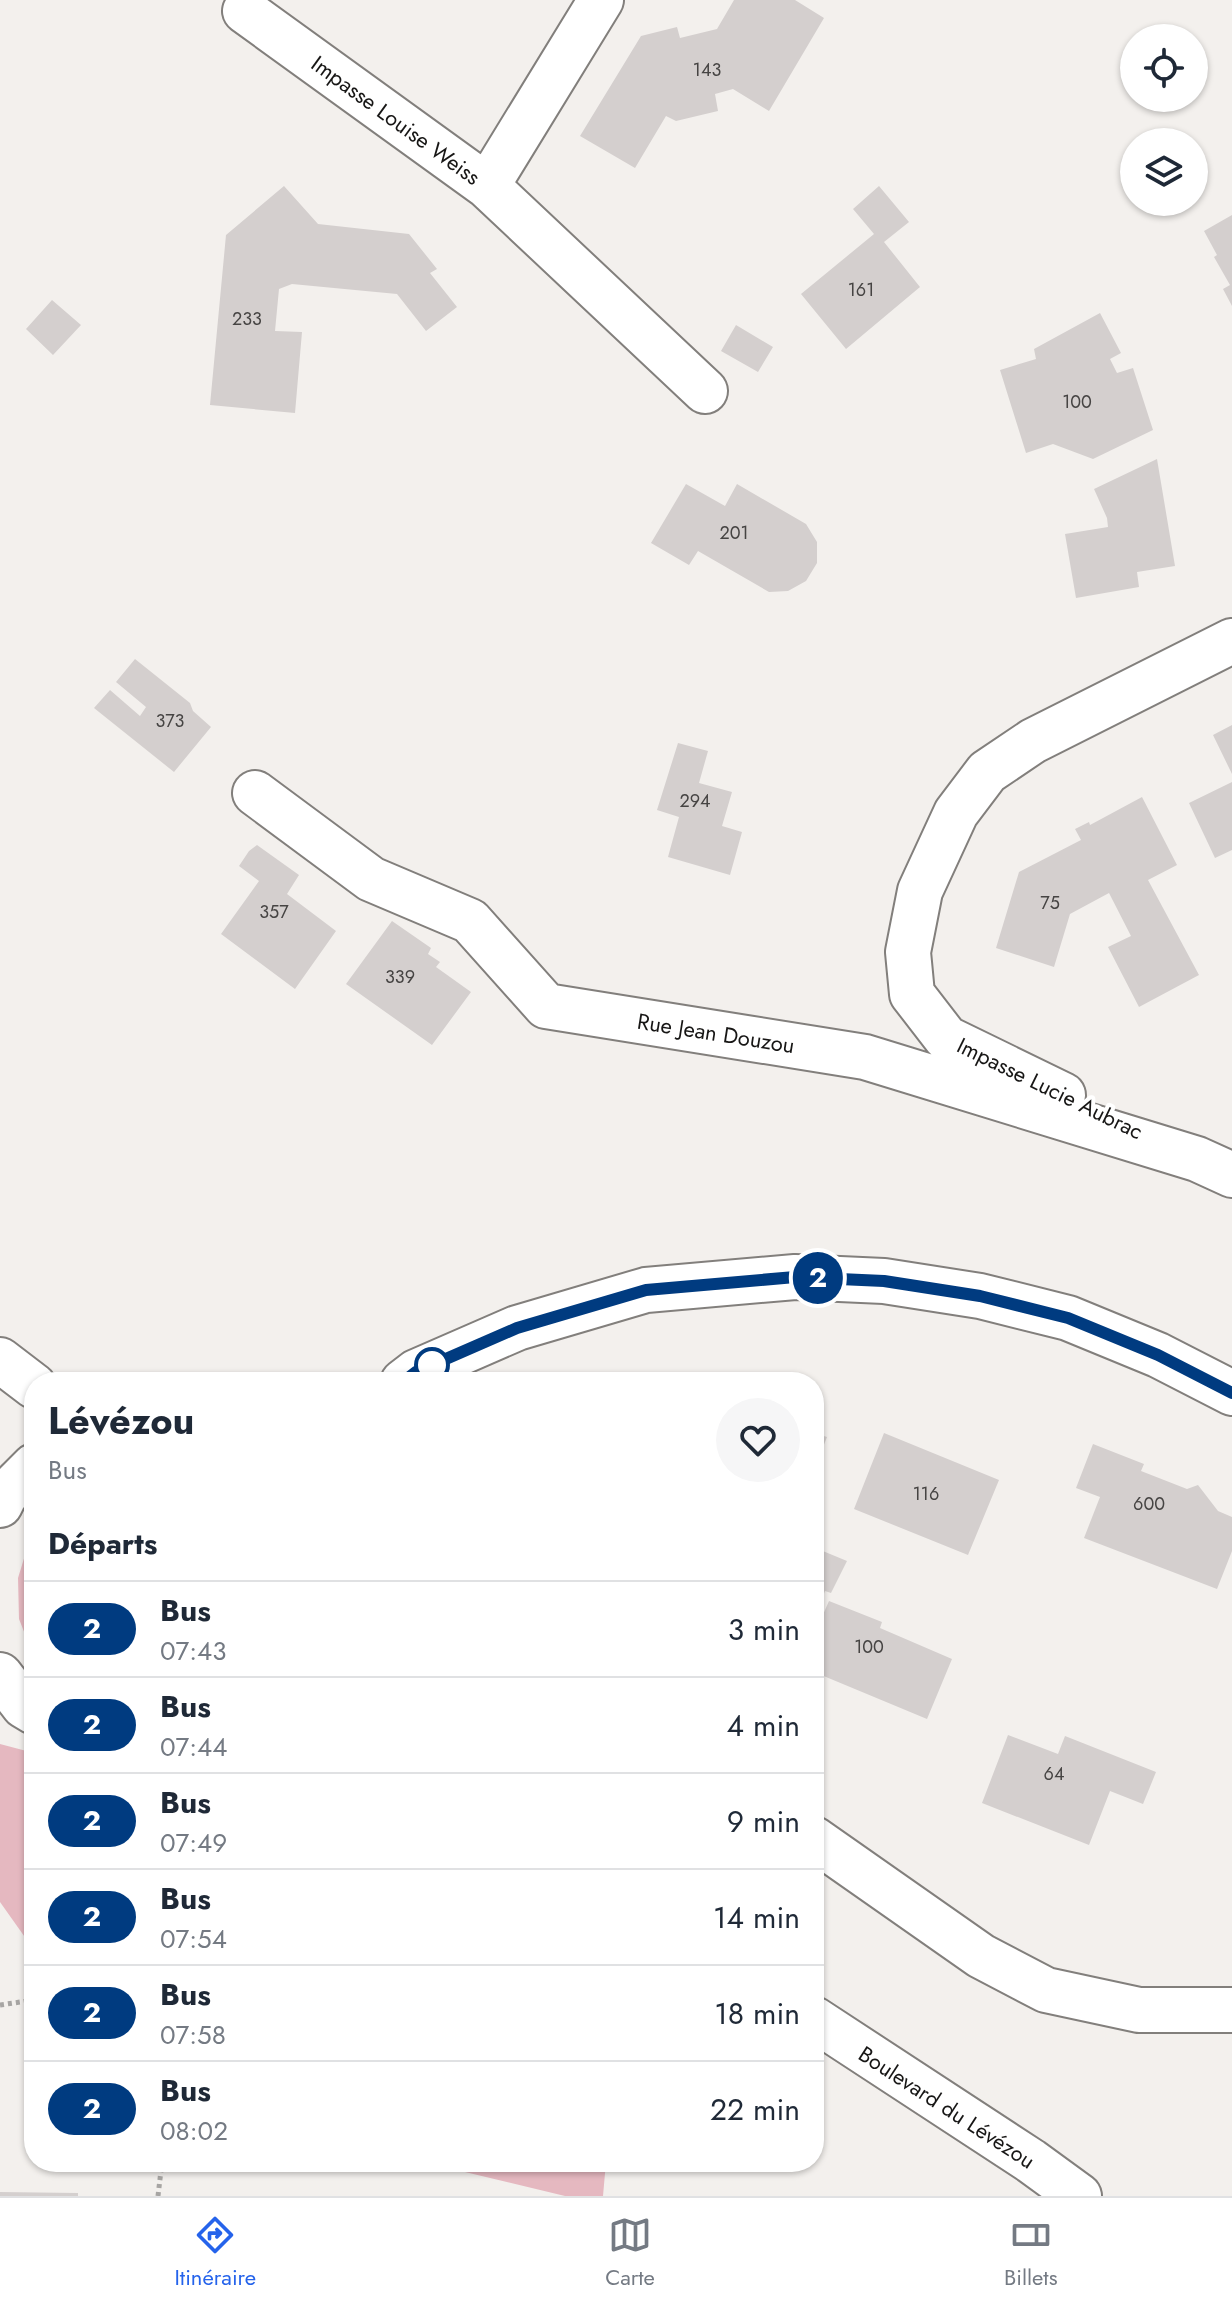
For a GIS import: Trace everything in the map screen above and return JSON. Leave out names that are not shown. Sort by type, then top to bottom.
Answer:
[{"type":"street","name":"Impasse Louise Weiss","points":[[245,11],[487,186],[601,0]]},
{"type":"street","points":[[487,186],[705,391]]},
{"type":"street","name":"Impasse Lucie Aubrac","points":[[1214,1167],[946,1038],[912,994],[908,952],[920,891],[956,813],[987,772],[1033,741],[1232,641]]},
{"type":"street","name":"Rue Jean Douzou","points":[[255,793],[371,879],[470,921],[546,1006],[865,1057],[1214,1167]]},
{"type":"street","points":[[416,1372],[517,1328],[646,1290],[795,1277],[884,1281],[980,1296],[1068,1318],[1158,1355],[1232,1393]]},
{"type":"street","points":[[0,1360],[24,1378]]},
{"type":"street","points":[[0,1675],[24,1706]]},
{"type":"street","points":[[824,1846],[981,1956],[1046,1990],[1139,2010],[1232,2010]]},
{"type":"street","name":"Boulevard du Lévézou","points":[[824,2026],[1031,2161],[1079,2196]]},
{"type":"path","points":[[0,2005],[24,2001]]},
{"type":"path","points":[[158,2196],[161,2172]]},
{"type":"shaded area","points":[[24,1558],[24,1632],[19,1619],[18,1578]]},
{"type":"shaded area","points":[[0,1744],[24,1750],[24,1936],[0,1902]]},
{"type":"shaded area","points":[[465,2172],[605,2172],[603,2196],[565,2196]]},
{"type":"building","points":[[734,0],[795,0],[824,18],[769,111],[733,89],[715,94],[718,111],[676,121],[666,116],[635,168],[580,136],[641,36],[677,27],[680,38],[717,29]]},
{"type":"building","points":[[284,186],[318,224],[409,234],[437,269],[430,273],[457,307],[426,331],[397,294],[292,284],[279,289],[275,331],[302,332],[295,413],[210,405],[226,235]]},
{"type":"building","points":[[879,186],[909,222],[884,242],[920,287],[846,349],[801,294],[874,234],[853,209]]},
{"type":"building","points":[[1232,215],[1232,306],[1223,289],[1230,285],[1204,231]]},
{"type":"building","points":[[52,300],[81,325],[53,355],[26,329]]},
{"type":"building","points":[[1100,313],[1121,353],[1110,359],[1117,373],[1133,368],[1153,430],[1093,459],[1053,444],[1026,453],[1000,370],[1036,359],[1034,349]]},
{"type":"building","points":[[736,325],[773,347],[758,372],[721,351]]},
{"type":"building","points":[[1157,459],[1175,566],[1137,572],[1139,587],[1076,598],[1065,534],[1108,527],[1094,489]]},
{"type":"building","points":[[686,484],[725,506],[737,484],[806,524],[817,542],[817,563],[806,581],[788,591],[769,592],[698,551],[689,565],[651,543]]},
{"type":"building","points":[[135,659],[190,703],[193,711],[211,727],[174,772],[94,708],[110,690],[140,716],[146,707],[116,682]]},
{"type":"building","points":[[1232,725],[1232,774],[1213,735]]},
{"type":"building","points":[[678,743],[708,751],[699,783],[732,792],[722,826],[742,832],[730,875],[668,857],[679,817],[657,810]]},
{"type":"building","points":[[1232,782],[1232,850],[1215,858],[1189,803]]},
{"type":"building","points":[[1142,797],[1177,865],[1148,880],[1199,975],[1139,1007],[1108,947],[1131,936],[1109,893],[1070,914],[1054,967],[996,948],[1019,872],[1081,840],[1075,829],[1089,822],[1090,825]]},
{"type":"building","points":[[257,845],[299,875],[287,894],[336,931],[295,989],[221,934],[259,881],[239,866]]},
{"type":"building","points":[[392,921],[431,948],[428,954],[440,962],[436,967],[471,992],[432,1045],[346,984]]},
{"type":"building","points":[[884,1433],[999,1480],[968,1555],[854,1509]]},
{"type":"building","points":[[1093,1444],[1144,1464],[1141,1471],[1187,1489],[1198,1485],[1218,1511],[1232,1517],[1232,1551],[1217,1589],[1084,1538],[1100,1497],[1076,1488]]},
{"type":"building","points":[[824,1551],[847,1561],[831,1593],[825,1591],[824,1594]]},
{"type":"building","points":[[829,1601],[882,1622],[880,1628],[952,1659],[927,1719],[824,1676],[824,1612]]},
{"type":"building","points":[[1008,1735],[1058,1754],[1065,1736],[1156,1772],[1143,1804],[1110,1791],[1089,1845],[982,1803]]},
{"type":"building","points":[[0,2192],[78,2193],[78,2196],[0,2196]]},
{"type":"bus line","name":"2","points":[[416,1372],[517,1328],[646,1290],[795,1277],[884,1281],[980,1296],[1068,1318],[1158,1355],[1232,1393]]}]
